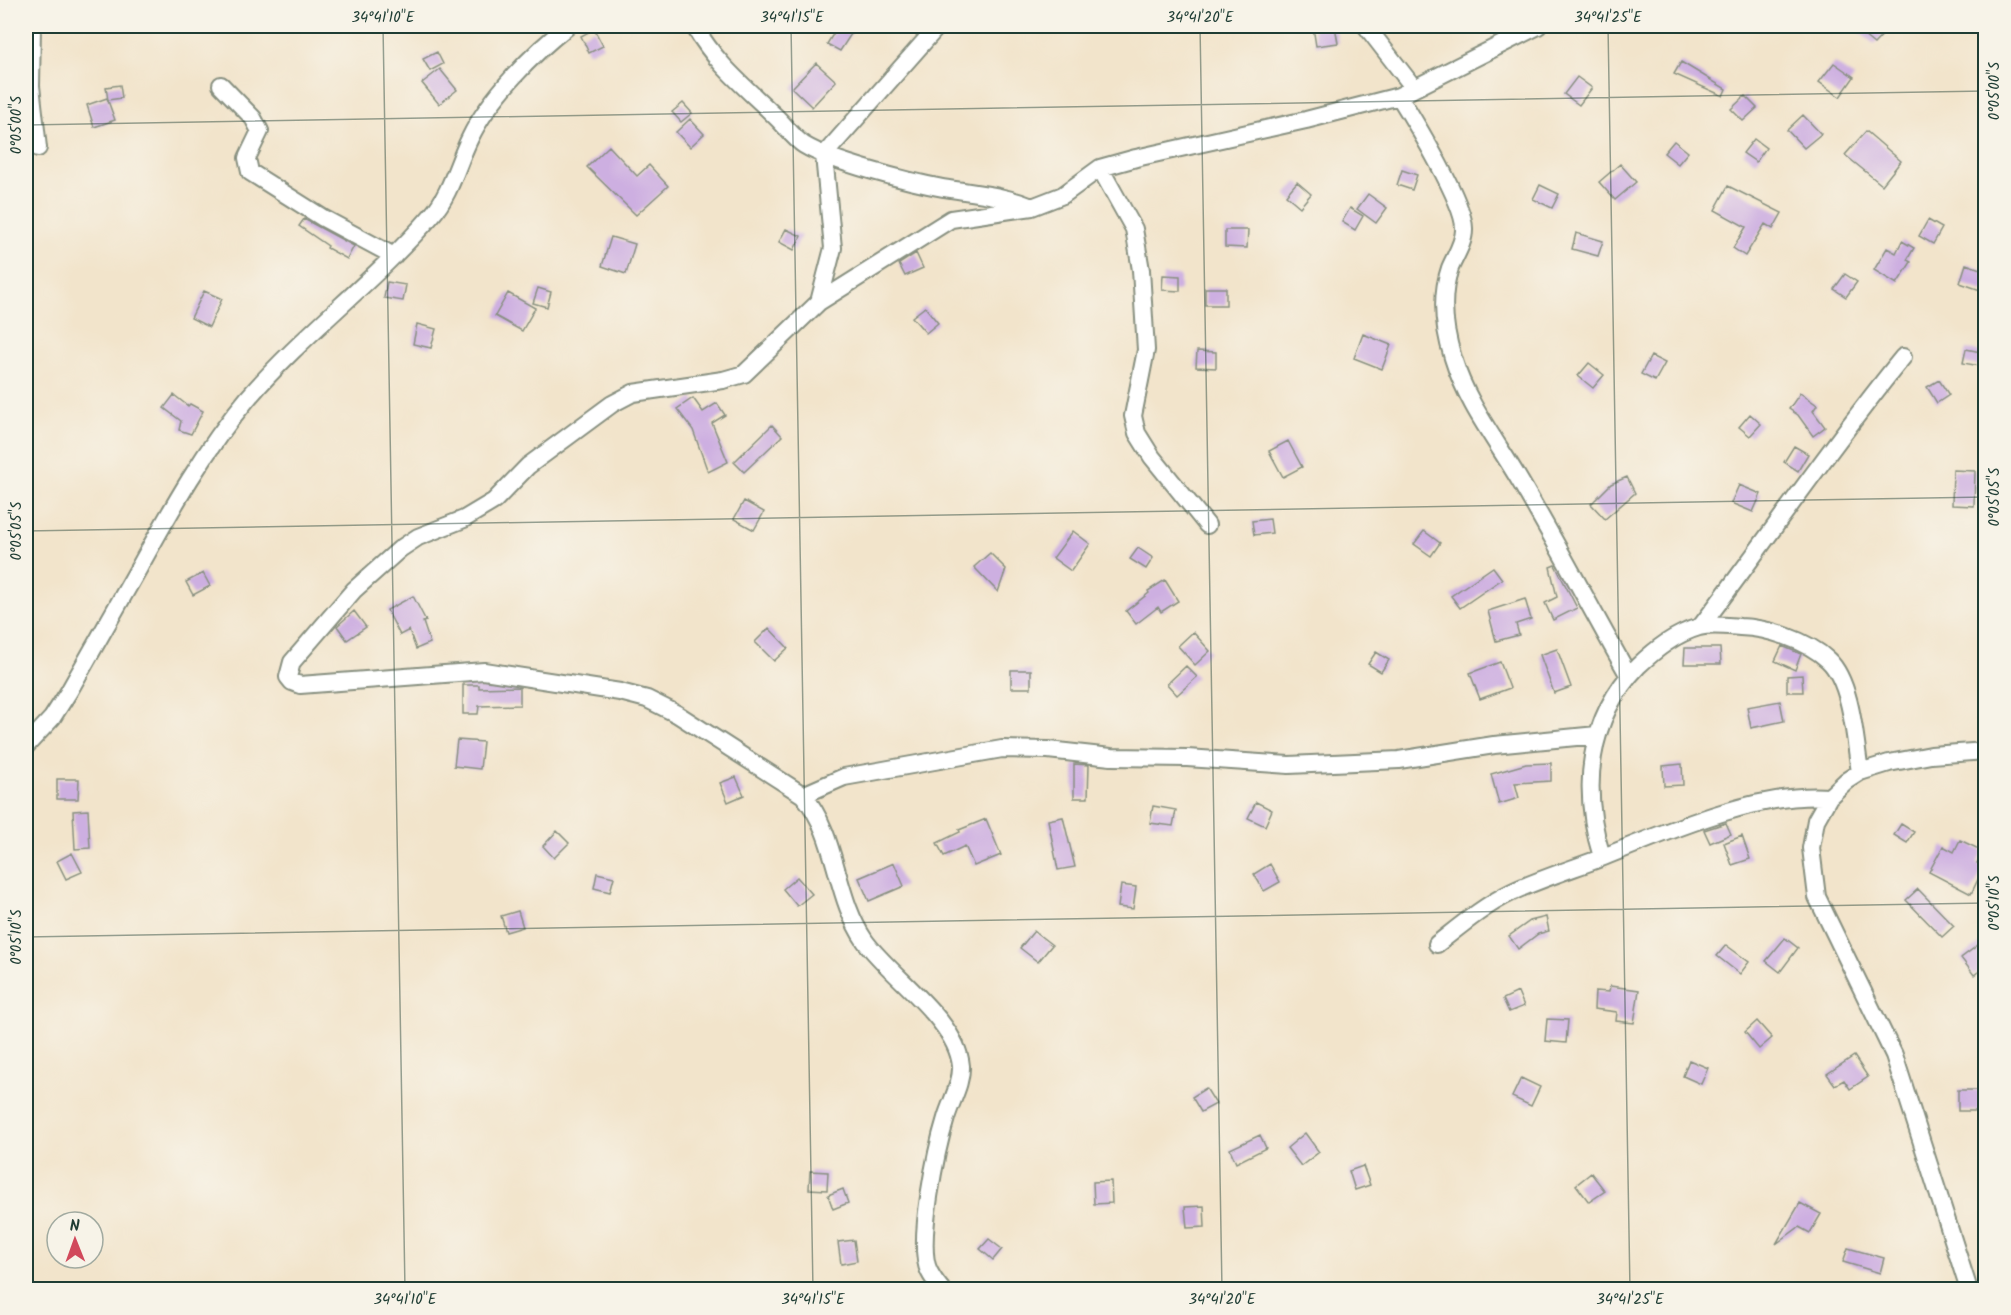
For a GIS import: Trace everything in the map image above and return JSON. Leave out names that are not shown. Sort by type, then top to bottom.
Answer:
[{"type":"street","points":[[32,26],[31,86],[38,148]]},
{"type":"street","points":[[26,746],[52,718],[68,693],[183,489],[246,401],[292,351],[394,256],[433,213],[447,192],[471,136],[487,111],[532,57],[568,26]]},
{"type":"street","points":[[694,26],[711,54],[738,84],[802,144],[824,155],[942,188],[1001,196],[1032,207]]},
{"type":"street","points":[[819,302],[834,248],[824,155],[938,26]]},
{"type":"street","points":[[1366,26],[1406,92],[1426,141],[1462,214],[1465,228],[1449,274],[1444,297],[1444,321],[1457,368],[1473,407],[1520,480],[1629,676]]},
{"type":"street","points":[[942,1290],[928,1270],[925,1230],[940,1138],[960,1081],[958,1051],[949,1034],[916,995],[866,943],[850,916],[816,810],[803,795],[677,714],[647,699],[620,692],[484,671],[310,685],[292,682],[288,677],[292,662],[354,590],[400,549],[418,537],[464,519],[494,501],[528,466],[622,397],[696,382],[723,380],[744,374],[819,302],[951,219],[1032,207],[1063,195],[1100,168],[1406,92],[1538,26]]},
{"type":"street","points":[[221,85],[253,118],[260,131],[247,158],[250,172],[323,218],[394,256]]},
{"type":"street","points":[[1100,168],[1134,229],[1141,270],[1146,350],[1133,416],[1137,433],[1152,457],[1207,525]]},
{"type":"street","points":[[1701,626],[1773,531],[1850,423],[1903,357]]},
{"type":"street","points":[[1602,857],[1595,835],[1589,796],[1590,765],[1597,735],[1608,707],[1629,676],[1660,646],[1674,637],[1701,626],[1756,627],[1784,634],[1828,660],[1845,687],[1860,772]]},
{"type":"street","points":[[803,795],[844,777],[1002,749],[1048,750],[1112,757],[1187,758],[1289,765],[1399,760],[1494,746],[1597,735]]},
{"type":"street","points":[[1969,1290],[1894,1054],[1817,897],[1811,848],[1816,820],[1828,797],[1860,772],[1889,762],[1986,751]]},
{"type":"street","points":[[1437,944],[1465,922],[1510,893],[1647,840],[1762,803],[1808,795],[1828,797]]},
{"type":"building","points":[[838,26],[851,34],[840,51],[827,44]]},
{"type":"building","points":[[1335,26],[1338,43],[1316,46],[1313,27]]},
{"type":"building","points":[[1852,26],[1891,26],[1874,44]]},
{"type":"building","points":[[594,29],[603,46],[589,53],[581,36]]},
{"type":"building","points":[[437,52],[443,64],[430,71],[423,59]]},
{"type":"building","points":[[1681,62],[1726,89],[1723,96],[1674,74]]},
{"type":"building","points":[[816,63],[836,81],[812,107],[792,88]]},
{"type":"building","points":[[1834,63],[1854,77],[1840,97],[1819,82]]},
{"type":"building","points":[[440,69],[457,90],[439,104],[422,83]]},
{"type":"building","points":[[1577,77],[1592,88],[1579,105],[1564,94]]},
{"type":"building","points":[[120,85],[122,98],[108,100],[106,87]]},
{"type":"building","points":[[1745,96],[1757,108],[1743,121],[1731,109]]},
{"type":"building","points":[[107,98],[115,120],[94,127],[87,105]]},
{"type":"building","points":[[683,103],[692,113],[681,122],[672,112]]},
{"type":"building","points":[[1803,115],[1821,134],[1804,148],[1787,130]]},
{"type":"building","points":[[690,119],[704,134],[690,147],[676,132]]},
{"type":"building","points":[[1866,131],[1901,161],[1882,185],[1845,155]]},
{"type":"building","points":[[1754,139],[1766,148],[1756,162],[1743,153]]},
{"type":"building","points":[[1674,141],[1688,152],[1678,164],[1664,153]]},
{"type":"building","points":[[609,146],[637,176],[649,165],[668,186],[636,215],[587,167]]},
{"type":"building","points":[[1620,164],[1636,182],[1615,200],[1599,182]]},
{"type":"building","points":[[1402,170],[1417,175],[1412,190],[1397,185]]},
{"type":"building","points":[[1297,182],[1311,194],[1300,207],[1286,195]]},
{"type":"building","points":[[1540,185],[1559,194],[1552,208],[1533,199]]},
{"type":"building","points":[[1728,186],[1782,213],[1773,229],[1765,224],[1745,256],[1733,248],[1746,227],[1715,210]]},
{"type":"building","points":[[1368,194],[1387,208],[1376,223],[1357,209]]},
{"type":"building","points":[[1350,208],[1363,216],[1355,230],[1342,222]]},
{"type":"building","points":[[304,219],[354,246],[347,259],[327,248],[328,246],[299,226]]},
{"type":"building","points":[[1928,220],[1942,228],[1933,244],[1919,236]]},
{"type":"building","points":[[786,229],[801,236],[794,250],[779,242]]},
{"type":"building","points":[[1225,230],[1248,230],[1247,248],[1225,247]]},
{"type":"building","points":[[1576,233],[1603,241],[1598,256],[1572,249]]},
{"type":"building","points":[[611,237],[635,244],[626,274],[602,266]]},
{"type":"building","points":[[1902,241],[1914,248],[1907,260],[1911,262],[1897,284],[1874,270],[1887,248],[1896,253]]},
{"type":"building","points":[[916,253],[923,268],[905,276],[899,264]]},
{"type":"building","points":[[1966,264],[1986,271],[1986,292],[1960,283]]},
{"type":"building","points":[[1845,274],[1857,282],[1846,297],[1834,289]]},
{"type":"building","points":[[1163,275],[1180,276],[1180,291],[1162,290]]},
{"type":"building","points":[[387,282],[406,285],[403,301],[384,298]]},
{"type":"building","points":[[538,288],[551,292],[547,307],[533,303]]},
{"type":"building","points":[[1205,288],[1226,288],[1226,305],[1205,305]]},
{"type":"building","points":[[204,291],[222,299],[209,327],[191,318]]},
{"type":"building","points":[[508,293],[535,308],[522,331],[495,316]]},
{"type":"building","points":[[925,307],[938,323],[926,333],[912,317]]},
{"type":"building","points":[[417,324],[436,329],[431,348],[413,344]]},
{"type":"building","points":[[1363,334],[1391,345],[1382,369],[1354,358]]},
{"type":"building","points":[[1966,349],[1986,353],[1986,367],[1963,363]]},
{"type":"building","points":[[1197,351],[1216,352],[1216,368],[1196,367]]},
{"type":"building","points":[[1651,356],[1665,363],[1655,381],[1641,374]]},
{"type":"building","points":[[1589,363],[1604,375],[1593,388],[1578,376]]},
{"type":"building","points":[[1939,380],[1949,395],[1937,403],[1927,387]]},
{"type":"building","points":[[1800,393],[1817,405],[1813,411],[1825,427],[1813,436],[1798,415],[1789,409]]},
{"type":"building","points":[[174,395],[188,406],[190,404],[203,411],[191,434],[179,430],[181,421],[164,408]]},
{"type":"building","points":[[693,398],[703,412],[717,403],[725,415],[712,423],[728,462],[708,472],[693,430],[677,409]]},
{"type":"building","points":[[1750,414],[1761,424],[1750,436],[1739,427]]},
{"type":"building","points":[[772,425],[782,436],[744,472],[734,462]]},
{"type":"building","points":[[1288,441],[1302,467],[1283,477],[1269,451]]},
{"type":"building","points":[[1794,446],[1808,454],[1798,471],[1784,462]]},
{"type":"building","points":[[1953,470],[1975,471],[1974,506],[1952,505]]},
{"type":"building","points":[[1627,477],[1635,493],[1605,519],[1591,504],[1611,484]]},
{"type":"building","points":[[1739,485],[1761,494],[1753,512],[1731,503]]},
{"type":"building","points":[[744,501],[764,512],[754,530],[734,519]]},
{"type":"building","points":[[1270,519],[1272,533],[1254,535],[1252,521]]},
{"type":"building","points":[[1073,531],[1090,544],[1071,571],[1053,558]]},
{"type":"building","points":[[1424,531],[1440,543],[1431,556],[1414,544]]},
{"type":"building","points":[[1138,548],[1153,558],[1146,569],[1130,559]]},
{"type":"building","points":[[990,553],[1006,569],[998,592],[974,567]]},
{"type":"building","points":[[1555,565],[1577,608],[1553,620],[1545,603],[1557,597],[1550,567]]},
{"type":"building","points":[[1493,567],[1502,579],[1460,608],[1451,596]]},
{"type":"building","points":[[203,573],[210,586],[193,595],[186,582]]},
{"type":"building","points":[[1165,580],[1178,601],[1161,612],[1158,607],[1136,624],[1126,611],[1149,593],[1148,591]]},
{"type":"building","points":[[413,596],[426,621],[423,622],[430,643],[416,649],[409,630],[400,635],[387,610]]},
{"type":"building","points":[[1525,599],[1531,619],[1516,624],[1519,635],[1496,641],[1488,611]]},
{"type":"building","points":[[354,611],[366,627],[347,640],[337,626]]},
{"type":"building","points":[[769,628],[788,648],[774,661],[755,642]]},
{"type":"building","points":[[1193,632],[1210,651],[1195,665],[1178,646]]},
{"type":"building","points":[[1782,646],[1801,654],[1795,670],[1775,661]]},
{"type":"building","points":[[1685,648],[1720,648],[1721,664],[1684,664]]},
{"type":"building","points":[[1557,649],[1571,687],[1554,693],[1540,655]]},
{"type":"building","points":[[1376,652],[1389,660],[1381,672],[1368,664]]},
{"type":"building","points":[[1500,662],[1510,688],[1480,699],[1470,673]]},
{"type":"building","points":[[1186,666],[1197,677],[1177,695],[1167,684]]},
{"type":"building","points":[[1011,670],[1031,670],[1031,688],[1011,688]]},
{"type":"building","points":[[1802,675],[1803,692],[1787,692],[1787,676]]},
{"type":"building","points":[[463,685],[479,685],[479,688],[520,687],[520,705],[479,706],[478,714],[463,714]]},
{"type":"building","points":[[1780,701],[1784,721],[1751,728],[1747,707]]},
{"type":"building","points":[[457,740],[483,742],[480,769],[454,766]]},
{"type":"building","points":[[1551,763],[1551,781],[1515,783],[1519,798],[1499,804],[1491,774],[1526,764]]},
{"type":"building","points":[[1074,764],[1089,765],[1088,798],[1074,798]]},
{"type":"building","points":[[1682,764],[1683,785],[1664,786],[1663,766]]},
{"type":"building","points":[[736,777],[744,795],[728,802],[720,783]]},
{"type":"building","points":[[57,779],[79,779],[78,799],[57,799]]},
{"type":"building","points":[[1256,802],[1272,810],[1265,826],[1248,818]]},
{"type":"building","points":[[1153,806],[1176,810],[1173,826],[1150,823]]},
{"type":"building","points":[[88,810],[90,848],[75,849],[73,811]]},
{"type":"building","points":[[1063,817],[1075,867],[1058,870],[1048,820]]},
{"type":"building","points":[[986,819],[1001,855],[974,866],[965,846],[944,856],[937,843],[960,832],[959,830]]},
{"type":"building","points":[[1726,823],[1731,834],[1710,843],[1704,830]]},
{"type":"building","points":[[1901,824],[1914,832],[1907,843],[1894,835]]},
{"type":"building","points":[[557,831],[569,843],[554,858],[543,846]]},
{"type":"building","points":[[1742,836],[1750,859],[1732,865],[1724,843]]},
{"type":"building","points":[[1960,840],[1983,851],[1977,863],[1984,867],[1971,894],[1929,872],[1943,846],[1954,852]]},
{"type":"building","points":[[72,853],[82,872],[66,879],[57,861]]},
{"type":"building","points":[[894,863],[904,886],[869,901],[859,878]]},
{"type":"building","points":[[1270,864],[1280,882],[1264,891],[1254,874]]},
{"type":"building","points":[[597,873],[614,877],[610,892],[594,888]]},
{"type":"building","points":[[797,877],[812,894],[797,906],[783,889]]},
{"type":"building","points":[[1121,885],[1136,887],[1133,909],[1118,907]]},
{"type":"building","points":[[1918,889],[1954,926],[1942,937],[1906,900]]},
{"type":"building","points":[[518,911],[523,927],[506,932],[501,916]]},
{"type":"building","points":[[1546,917],[1549,931],[1538,934],[1518,949],[1509,936],[1530,921]]},
{"type":"building","points":[[1034,931],[1052,945],[1038,962],[1020,948]]},
{"type":"building","points":[[1785,938],[1798,948],[1780,972],[1766,961]]},
{"type":"building","points":[[1986,939],[1986,966],[1974,975],[1961,958]]},
{"type":"building","points":[[1726,945],[1749,962],[1740,974],[1717,956]]},
{"type":"building","points":[[1610,986],[1639,990],[1634,1023],[1616,1021],[1617,1012],[1594,1009],[1595,991],[1609,992]]},
{"type":"building","points":[[1518,992],[1524,1006],[1509,1012],[1503,999]]},
{"type":"building","points":[[1547,1019],[1568,1020],[1566,1043],[1545,1041]]},
{"type":"building","points":[[1757,1021],[1772,1038],[1759,1049],[1745,1032]]},
{"type":"building","points":[[1854,1056],[1868,1077],[1850,1089],[1844,1080],[1835,1085],[1827,1074]]},
{"type":"building","points":[[1689,1060],[1708,1068],[1701,1084],[1683,1076]]},
{"type":"building","points":[[1521,1078],[1540,1087],[1531,1106],[1512,1097]]},
{"type":"building","points":[[1206,1088],[1216,1104],[1201,1112],[1192,1097]]},
{"type":"building","points":[[1958,1090],[1982,1090],[1982,1111],[1958,1111]]},
{"type":"building","points":[[1305,1133],[1319,1152],[1301,1166],[1287,1148]]},
{"type":"building","points":[[1260,1135],[1266,1148],[1236,1163],[1230,1149]]},
{"type":"building","points":[[1363,1166],[1370,1185],[1355,1190],[1349,1171]]},
{"type":"building","points":[[810,1171],[828,1172],[827,1190],[809,1189]]},
{"type":"building","points":[[1591,1173],[1605,1191],[1589,1202],[1576,1185]]},
{"type":"building","points":[[1111,1181],[1112,1203],[1094,1204],[1093,1182]]},
{"type":"building","points":[[843,1189],[848,1203],[833,1209],[828,1195]]},
{"type":"building","points":[[1800,1203],[1821,1214],[1810,1233],[1799,1227],[1776,1244]]},
{"type":"building","points":[[1204,1206],[1205,1227],[1187,1228],[1185,1207]]},
{"type":"building","points":[[989,1239],[1002,1249],[993,1260],[980,1249]]},
{"type":"building","points":[[854,1240],[857,1261],[841,1264],[838,1242]]},
{"type":"building","points":[[1848,1248],[1884,1258],[1880,1273],[1843,1262]]}]
